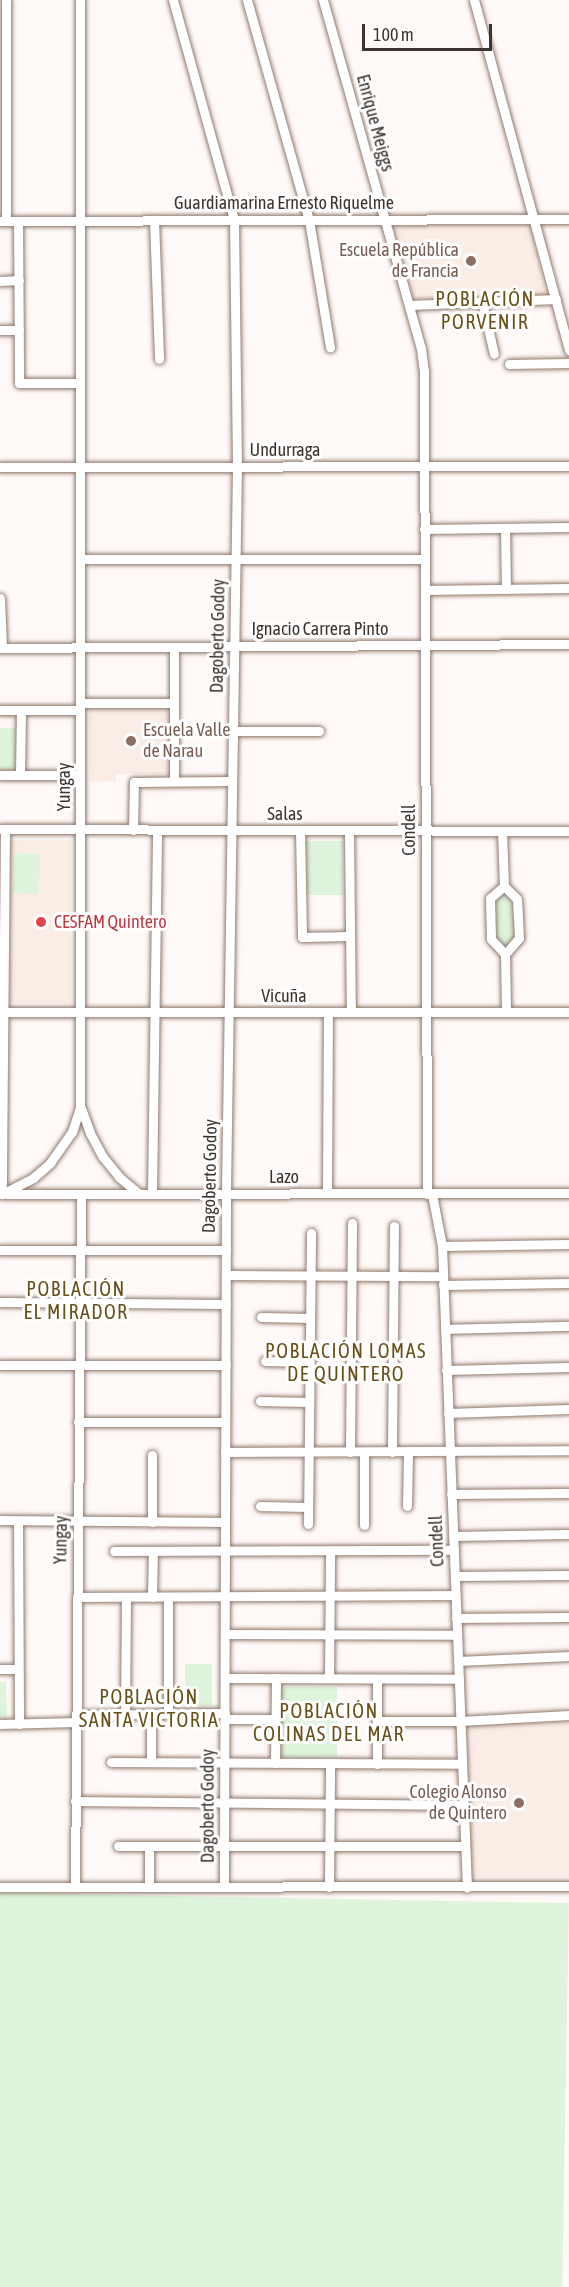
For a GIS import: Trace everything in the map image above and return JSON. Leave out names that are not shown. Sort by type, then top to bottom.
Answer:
[{"type":"street","points":[[3,221],[6,0]]},
{"type":"street","name":"Yungay","points":[[80,0],[81,1108],[90,1133],[103,1157],[138,1194]]},
{"type":"street","name":"Dagoberto Godoy","points":[[173,0],[234,220],[237,466],[226,1194],[224,1886]]},
{"type":"street","points":[[248,0],[309,220],[330,347]]},
{"type":"street","name":"Enrique Meiggs","points":[[323,0],[409,305],[424,371],[424,466]]},
{"type":"street","points":[[474,0],[536,219],[569,350]]},
{"type":"street","name":"Guardiamarina Ernesto Riquelme","points":[[3,221],[569,219]]},
{"type":"street","points":[[154,220],[159,359]]},
{"type":"street","points":[[18,221],[19,383],[80,383]]},
{"type":"street","points":[[0,281],[18,280]]},
{"type":"street","points":[[409,305],[556,299]]},
{"type":"street","points":[[482,302],[494,354]]},
{"type":"street","points":[[0,330],[19,330]]},
{"type":"street","points":[[509,364],[569,363]]},
{"type":"street","name":"Undurraga","points":[[0,466],[569,466]]},
{"type":"street","name":"Condell","points":[[424,466],[429,1194],[442,1246],[467,1888]]},
{"type":"street","points":[[424,529],[569,527]]},
{"type":"street","points":[[505,528],[506,589]]},
{"type":"street","points":[[80,559],[424,559]]},
{"type":"street","points":[[425,590],[569,588]]},
{"type":"street","points":[[0,598],[1,648]]},
{"type":"street","name":"Ignacio Carrera Pinto","points":[[1,648],[569,644]]},
{"type":"street","points":[[174,647],[174,782]]},
{"type":"street","points":[[0,710],[174,703]]},
{"type":"street","points":[[20,775],[21,710]]},
{"type":"street","points":[[233,731],[319,731]]},
{"type":"street","points":[[0,775],[80,775]]},
{"type":"street","points":[[134,830],[134,782],[232,781]]},
{"type":"street","points":[[1,1194],[2,829]]},
{"type":"street","name":"Salas","points":[[2,829],[569,831]]},
{"type":"street","points":[[152,1194],[157,830]]},
{"type":"street","points":[[300,830],[302,937],[350,936]]},
{"type":"street","points":[[349,831],[351,1012]]},
{"type":"street","points":[[502,831],[504,886],[518,899],[519,938],[505,954]]},
{"type":"street","points":[[504,886],[490,898],[491,939],[505,954],[506,1012]]},
{"type":"street","name":"Vicuña","points":[[1,1012],[569,1012]]},
{"type":"street","points":[[327,1193],[328,1012]]},
{"type":"street","name":"Yungay","points":[[1,1194],[23,1184],[50,1163],[69,1137],[81,1108]]},
{"type":"street","name":"Lazo","points":[[1,1194],[569,1193]]},
{"type":"street","name":"Yungay","points":[[75,1886],[81,1194]]},
{"type":"street","points":[[350,1452],[352,1223]]},
{"type":"street","points":[[392,1452],[394,1226]]},
{"type":"street","points":[[308,1524],[311,1233]]},
{"type":"street","points":[[442,1246],[569,1244]]},
{"type":"street","points":[[0,1250],[226,1250]]},
{"type":"street","points":[[226,1275],[352,1275],[443,1281],[569,1283]]},
{"type":"street","points":[[0,1302],[226,1304]]},
{"type":"street","points":[[261,1317],[310,1318]]},
{"type":"street","points":[[445,1329],[569,1326]]},
{"type":"street","points":[[265,1361],[309,1362]]},
{"type":"street","points":[[0,1365],[225,1365]]},
{"type":"street","points":[[447,1370],[569,1367]]},
{"type":"street","points":[[260,1401],[309,1402]]},
{"type":"street","points":[[448,1413],[569,1409]]},
{"type":"street","points":[[78,1422],[225,1422]]},
{"type":"street","points":[[225,1452],[569,1450]]},
{"type":"street","points":[[363,1524],[364,1452]]},
{"type":"street","points":[[408,1452],[408,1506]]},
{"type":"street","points":[[152,1455],[152,1522]]},
{"type":"street","points":[[451,1494],[569,1493]]},
{"type":"street","points":[[260,1506],[308,1506]]},
{"type":"street","points":[[0,1520],[225,1522]]},
{"type":"street","points":[[18,1521],[19,1724]]},
{"type":"street","points":[[453,1536],[569,1534]]},
{"type":"street","points":[[114,1551],[453,1550]]},
{"type":"street","points":[[152,1597],[153,1551]]},
{"type":"street","points":[[329,1678],[330,1551]]},
{"type":"street","points":[[454,1576],[569,1575]]},
{"type":"street","points":[[77,1597],[455,1595]]},
{"type":"street","points":[[125,1714],[126,1597]]},
{"type":"street","points":[[168,1597],[168,1713]]},
{"type":"street","points":[[456,1618],[569,1617]]},
{"type":"street","points":[[225,1634],[457,1635]]},
{"type":"street","points":[[458,1660],[569,1656]]},
{"type":"street","points":[[0,1669],[18,1669]]},
{"type":"street","points":[[225,1678],[459,1679]]},
{"type":"street","points":[[275,1763],[276,1678]]},
{"type":"street","points":[[376,1764],[377,1679]]},
{"type":"street","points":[[0,1725],[125,1714],[168,1713],[276,1719]]},
{"type":"street","points":[[150,1762],[152,1714]]},
{"type":"street","points":[[377,1721],[460,1721],[569,1715]]},
{"type":"street","points":[[111,1762],[462,1764]]},
{"type":"street","points":[[329,1887],[330,1763]]},
{"type":"street","points":[[75,1801],[464,1805]]},
{"type":"street","points":[[118,1846],[465,1846]]},
{"type":"street","points":[[149,1846],[149,1886]]},
{"type":"street","points":[[0,1887],[467,1888],[569,1886]]},
{"type":"shaded area","name":"Escuela República de Francia","points":[[531,224],[546,296],[413,299],[393,226]]},
{"type":"shaded area","name":"Escuela Valle de Narau","points":[[89,706],[172,708],[171,774],[116,774],[116,781],[90,782]]},
{"type":"shaded area","name":"CESFAM Quintero","points":[[10,840],[71,840],[71,1003],[10,1003]]},
{"type":"shaded area","name":"Colegio Alonso de Quintero","points":[[467,1722],[569,1722],[569,1877],[467,1877]]},
{"type":"green space","points":[[0,728],[18,728],[18,770],[0,770]]},
{"type":"green space","points":[[305,841],[343,841],[343,895],[305,895]]},
{"type":"green space","points":[[14,853],[40,854],[39,894],[13,893]]},
{"type":"green space","points":[[504,891],[514,900],[516,938],[507,948],[493,936],[493,899]]},
{"type":"green space","points":[[185,1664],[212,1664],[212,1706],[185,1706]]},
{"type":"green space","points":[[0,1682],[6,1682],[7,1718],[0,1718]]},
{"type":"green space","points":[[281,1687],[337,1687],[337,1757],[281,1757]]},
{"type":"green space","points":[[0,1893],[569,1903],[562,2287],[0,2287]]},
{"type":"place","name":"Escuela República de Francia","points":[[471,261]]},
{"type":"place","name":"Escuela Valle de Narau","points":[[131,741]]},
{"type":"place","name":"CESFAM Quintero","points":[[41,922]]},
{"type":"place","name":"Colegio Alonso de Quintero","points":[[519,1803]]},
{"type":"district","name":"POBLACIÓN PORVENIR","points":[[485,310]]},
{"type":"district","name":"POBLACIÓN EL MIRADOR","points":[[76,1300]]},
{"type":"district","name":"POBLACIÓN LOMAS DE QUINTERO","points":[[346,1362]]},
{"type":"district","name":"POBLACIÓN SANTA VICTORIA","points":[[149,1708]]},
{"type":"district","name":"POBLACIÓN COLINAS DEL MAR","points":[[329,1722]]}]
